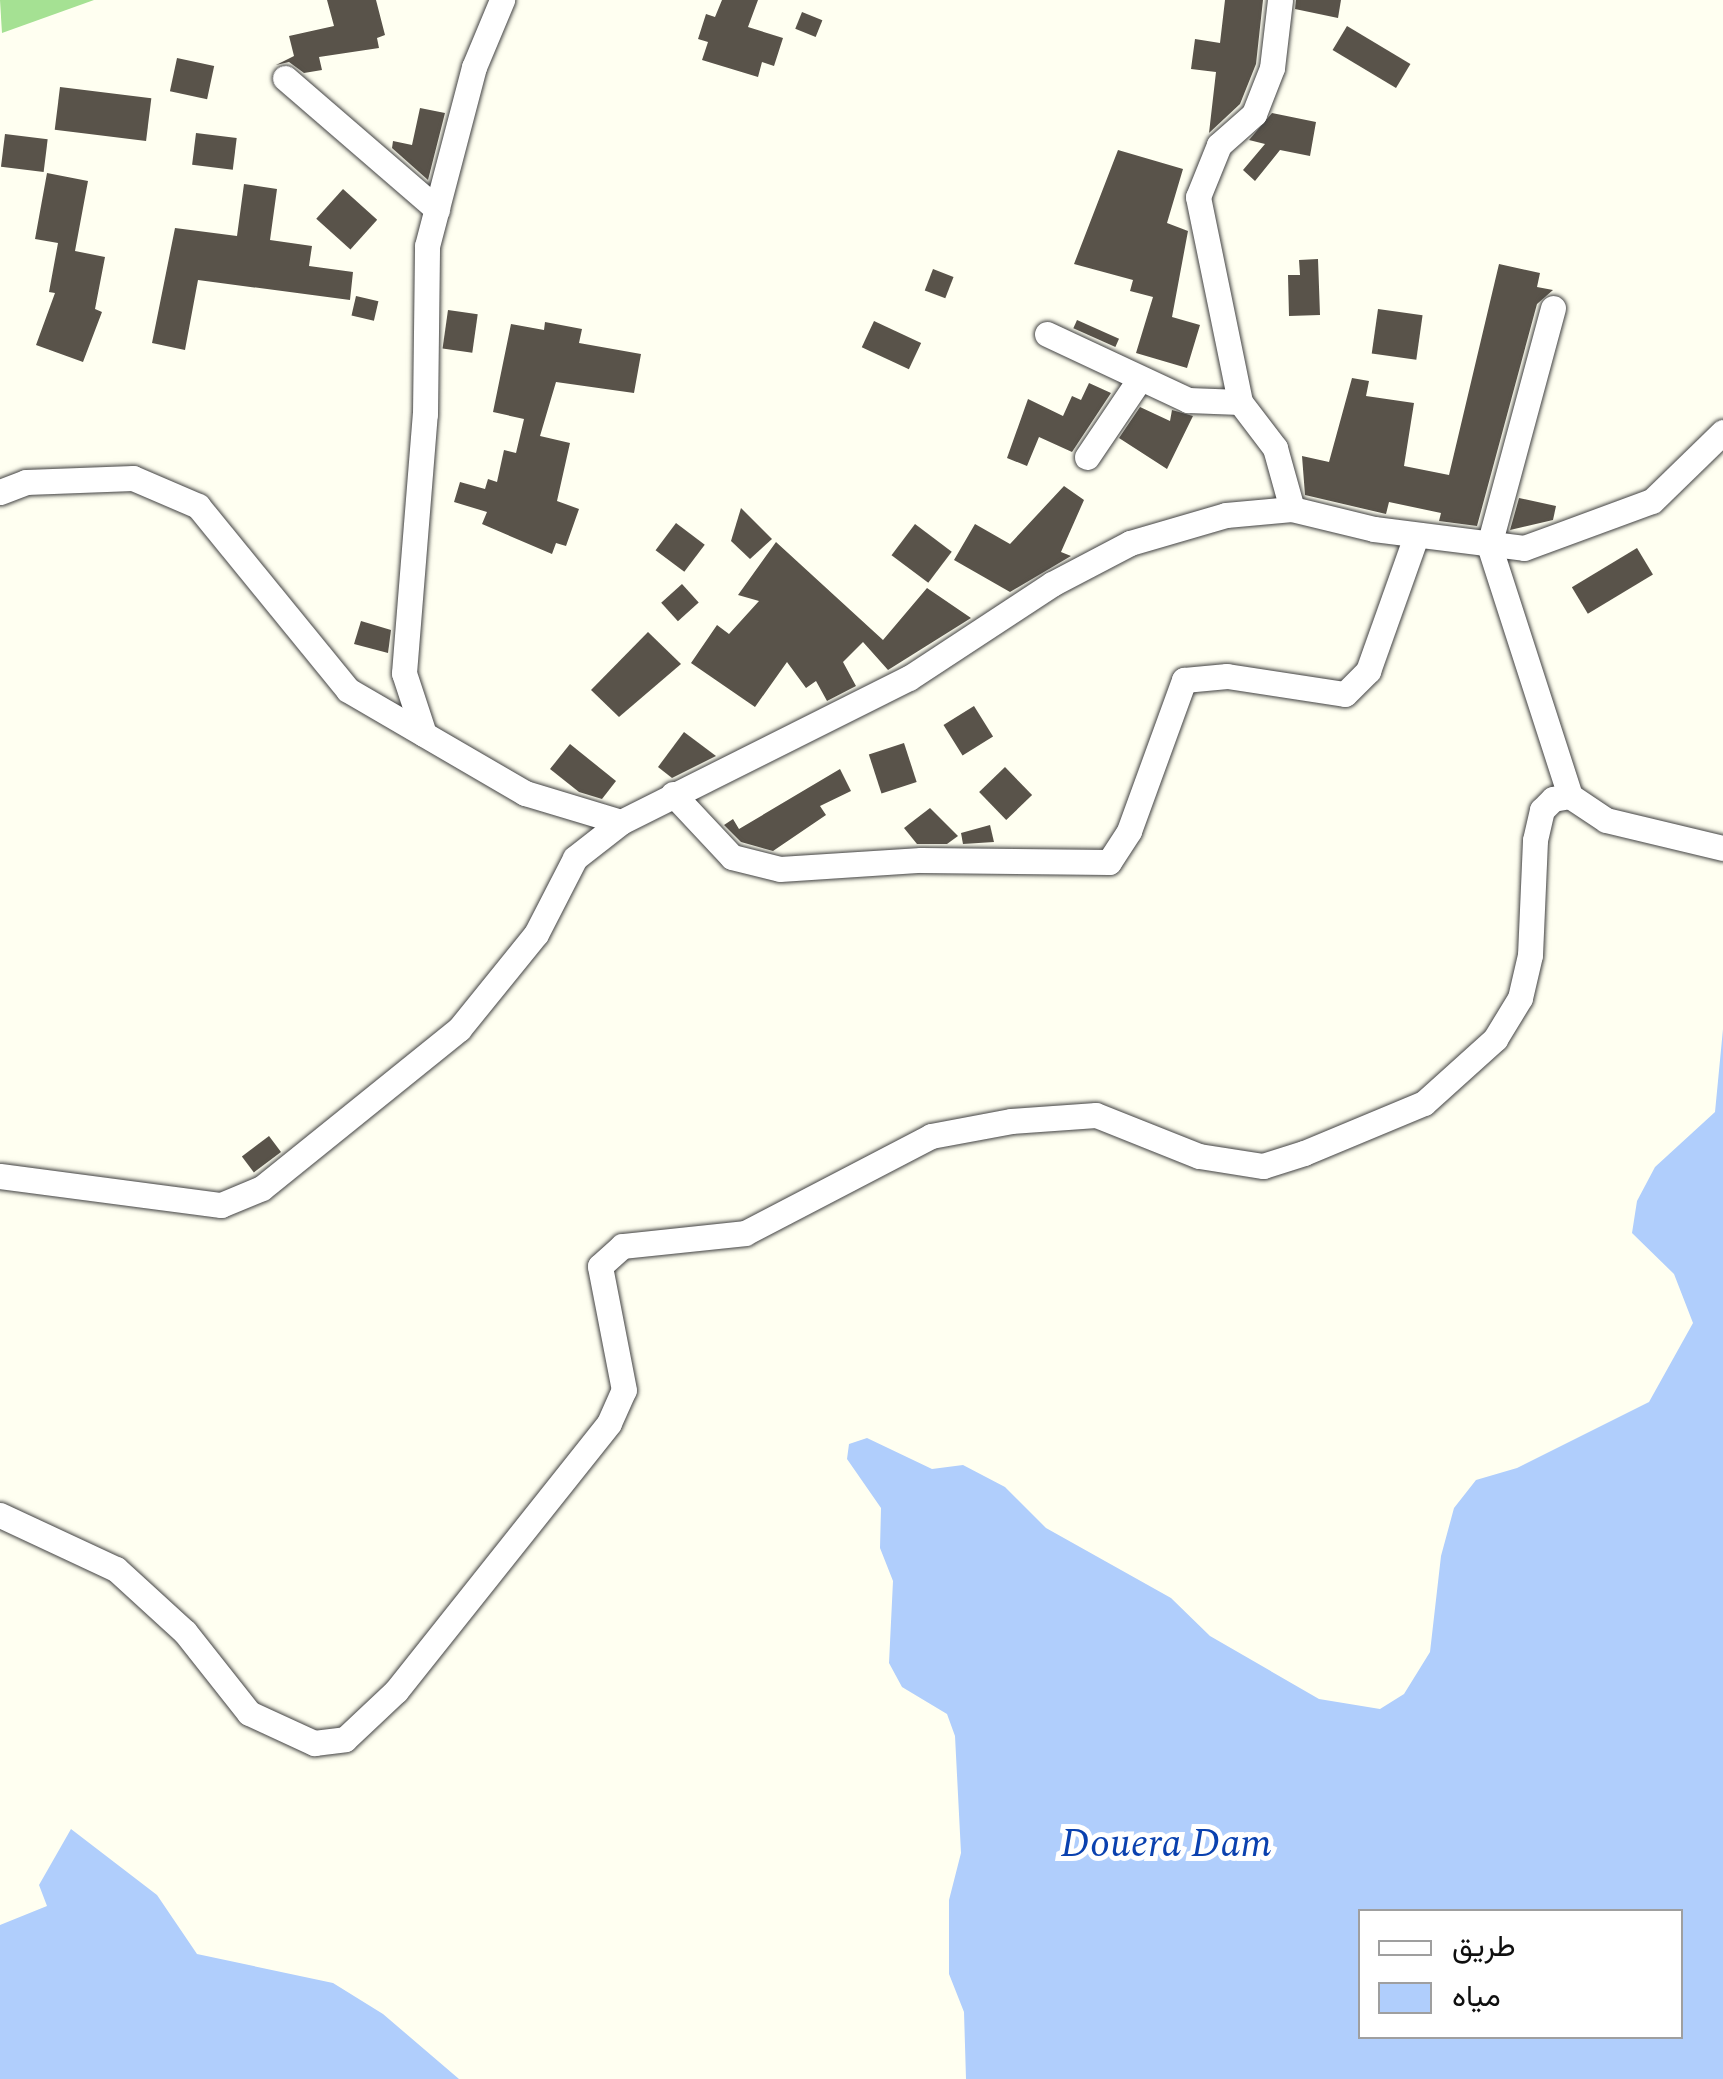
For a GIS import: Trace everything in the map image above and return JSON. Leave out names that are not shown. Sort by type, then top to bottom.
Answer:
[{"type":"street","points":[[424,734],[404,673],[425,414],[428,246],[474,67],[502,0]]},
{"type":"street","points":[[1280,0],[1272,68],[1254,114],[1219,145],[1198,197],[1240,402],[1275,448],[1292,509]]},
{"type":"street","points":[[285,78],[437,210]]},
{"type":"street","points":[[1553,308],[1489,544],[1570,796],[1606,820],[1723,848]]},
{"type":"street","points":[[1046,334],[1188,400],[1240,402]]},
{"type":"street","points":[[1087,457],[1139,380]]},
{"type":"street","points":[[0,1176],[208,1204],[262,1188],[458,1029],[536,934],[574,858],[621,822],[909,678],[1052,584],[1130,543],[1226,515],[1292,509],[1416,536],[1524,548],[1652,501],[1723,432]]},
{"type":"street","points":[[0,492],[26,482],[134,478],[198,506],[348,690],[524,793],[621,822]]},
{"type":"street","points":[[674,794],[732,856],[780,869],[921,860],[1109,862],[1129,831],[1184,680],[1227,676],[1345,694],[1368,671],[1416,536]]},
{"type":"street","points":[[0,1515],[116,1569],[186,1632],[250,1713],[314,1743],[345,1739],[396,1691],[609,1423],[624,1390],[600,1266],[622,1246],[745,1233],[931,1136],[1011,1120],[1096,1115],[1199,1156],[1262,1166],[1424,1103],[1495,1039],[1520,998],[1542,810],[1570,796]]},
{"type":"green space","points":[[0,0],[94,0],[2,33]]},
{"type":"water","name":"Douera Dam","points":[[1723,1029],[1723,2079],[966,2079],[964,2012],[949,1974],[949,1900],[961,1853],[955,1736],[947,1714],[902,1687],[889,1663],[893,1581],[880,1548],[881,1508],[847,1459],[849,1444],[867,1438],[932,1469],[963,1465],[1005,1487],[1046,1528],[1171,1598],[1210,1636],[1319,1699],[1380,1709],[1404,1694],[1430,1652],[1441,1556],[1454,1508],[1476,1480],[1517,1468],[1649,1402],[1693,1323],[1674,1274],[1632,1233],[1637,1201],[1655,1167],[1715,1112]]},
{"type":"water","points":[[71,1829],[157,1895],[197,1954],[333,1983],[383,2014],[459,2079],[0,2079],[0,1925],[47,1906],[39,1885]]},
{"type":"building","points":[[327,0],[376,0],[385,35],[377,38],[379,48],[319,57],[322,70],[304,73],[289,62],[276,65],[294,56],[289,36],[334,26]]},
{"type":"building","points":[[722,0],[758,0],[748,27],[783,38],[774,66],[762,62],[758,77],[702,60],[708,42],[698,39],[706,14],[715,17]]},
{"type":"building","points":[[1225,0],[1263,0],[1256,64],[1240,104],[1209,133],[1216,72],[1191,69],[1195,39],[1220,43]]},
{"type":"building","points":[[1296,0],[1341,0],[1338,18],[1295,9]]},
{"type":"building","points":[[802,12],[822,20],[816,37],[795,29]]},
{"type":"building","points":[[1347,26],[1410,64],[1396,88],[1333,50]]},
{"type":"building","points":[[177,58],[214,66],[207,99],[170,91]]},
{"type":"building","points":[[60,87],[151,98],[146,141],[55,130]]},
{"type":"building","points":[[420,108],[445,113],[428,180],[392,148],[393,141],[412,145]]},
{"type":"building","points":[[1272,113],[1316,122],[1310,156],[1280,150],[1255,181],[1243,170],[1265,144],[1249,140]]},
{"type":"building","points":[[196,133],[237,138],[233,170],[192,165]]},
{"type":"building","points":[[5,134],[48,139],[44,172],[1,167]]},
{"type":"building","points":[[1118,150],[1183,169],[1167,223],[1188,231],[1172,317],[1200,325],[1187,368],[1136,353],[1153,297],[1130,291],[1133,280],[1074,264]]},
{"type":"building","points":[[47,173],[88,181],[75,251],[105,257],[95,309],[102,312],[83,362],[36,345],[55,293],[49,292],[58,243],[35,239]]},
{"type":"building","points":[[244,184],[277,189],[270,240],[312,246],[309,266],[353,272],[350,300],[198,280],[185,350],[152,343],[175,228],[237,236]]},
{"type":"building","points":[[343,189],[377,220],[350,250],[316,219]]},
{"type":"building","points":[[1318,259],[1320,315],[1289,316],[1288,275],[1300,275],[1299,260]]},
{"type":"building","points":[[1499,264],[1540,273],[1537,287],[1553,290],[1537,304],[1477,526],[1439,521],[1441,513],[1389,502],[1386,514],[1305,495],[1302,456],[1329,462],[1352,378],[1369,381],[1366,396],[1414,403],[1404,466],[1449,475]]},
{"type":"building","points":[[933,269],[954,277],[945,298],[925,290]]},
{"type":"building","points":[[356,296],[378,301],[374,321],[352,315]]},
{"type":"building","points":[[1378,309],[1423,315],[1416,360],[1372,354]]},
{"type":"building","points":[[448,310],[478,314],[472,353],[443,349]]},
{"type":"building","points":[[1077,320],[1119,339],[1115,347],[1073,328]]},
{"type":"building","points":[[874,321],[921,343],[909,369],[862,347]]},
{"type":"building","points":[[545,322],[582,329],[579,343],[641,354],[634,393],[556,382],[540,436],[570,443],[557,501],[579,509],[566,546],[556,543],[552,554],[482,524],[487,512],[454,502],[460,482],[485,489],[488,479],[497,482],[504,450],[516,453],[524,419],[493,412],[511,324],[544,330]]},
{"type":"building","points":[[1089,383],[1111,393],[1072,452],[1039,437],[1027,466],[1007,458],[1028,399],[1063,416],[1072,396],[1081,400]]},
{"type":"building","points":[[1140,407],[1170,421],[1172,410],[1193,416],[1167,469],[1119,438]]},
{"type":"building","points":[[1064,486],[1084,500],[1061,552],[1071,556],[1010,592],[954,560],[975,524],[1010,544]]},
{"type":"building","points":[[1519,498],[1556,506],[1553,520],[1510,530]]},
{"type":"building","points":[[741,508],[772,539],[750,559],[731,541]]},
{"type":"building","points":[[676,523],[705,545],[684,572],[656,550]]},
{"type":"building","points":[[915,524],[952,552],[928,583],[892,555]]},
{"type":"building","points":[[776,542],[883,640],[927,588],[971,618],[888,670],[863,642],[843,662],[856,686],[827,701],[816,681],[806,688],[787,662],[755,707],[691,663],[717,625],[729,634],[759,601],[738,595]]},
{"type":"building","points":[[1637,548],[1653,575],[1588,614],[1572,587]]},
{"type":"building","points":[[682,584],[699,603],[678,621],[661,603]]},
{"type":"building","points":[[361,621],[391,630],[388,653],[354,644]]},
{"type":"building","points":[[648,632],[681,664],[619,717],[591,690]]},
{"type":"building","points":[[974,706],[993,737],[963,756],[943,725]]},
{"type":"building","points":[[684,732],[716,756],[672,778],[658,767]]},
{"type":"building","points":[[904,743],[917,782],[881,793],[869,754]]},
{"type":"building","points":[[570,744],[616,781],[602,799],[579,792],[550,769]]},
{"type":"building","points":[[1005,767],[1032,795],[1006,820],[979,792]]},
{"type":"building","points":[[840,769],[851,791],[820,806],[826,815],[773,851],[741,842],[724,825],[733,819],[739,829]]},
{"type":"building","points":[[930,808],[958,836],[947,844],[917,844],[904,828]]},
{"type":"building","points":[[990,825],[994,842],[963,844],[961,833]]},
{"type":"building","points":[[269,1136],[281,1152],[254,1172],[242,1156]]}]
